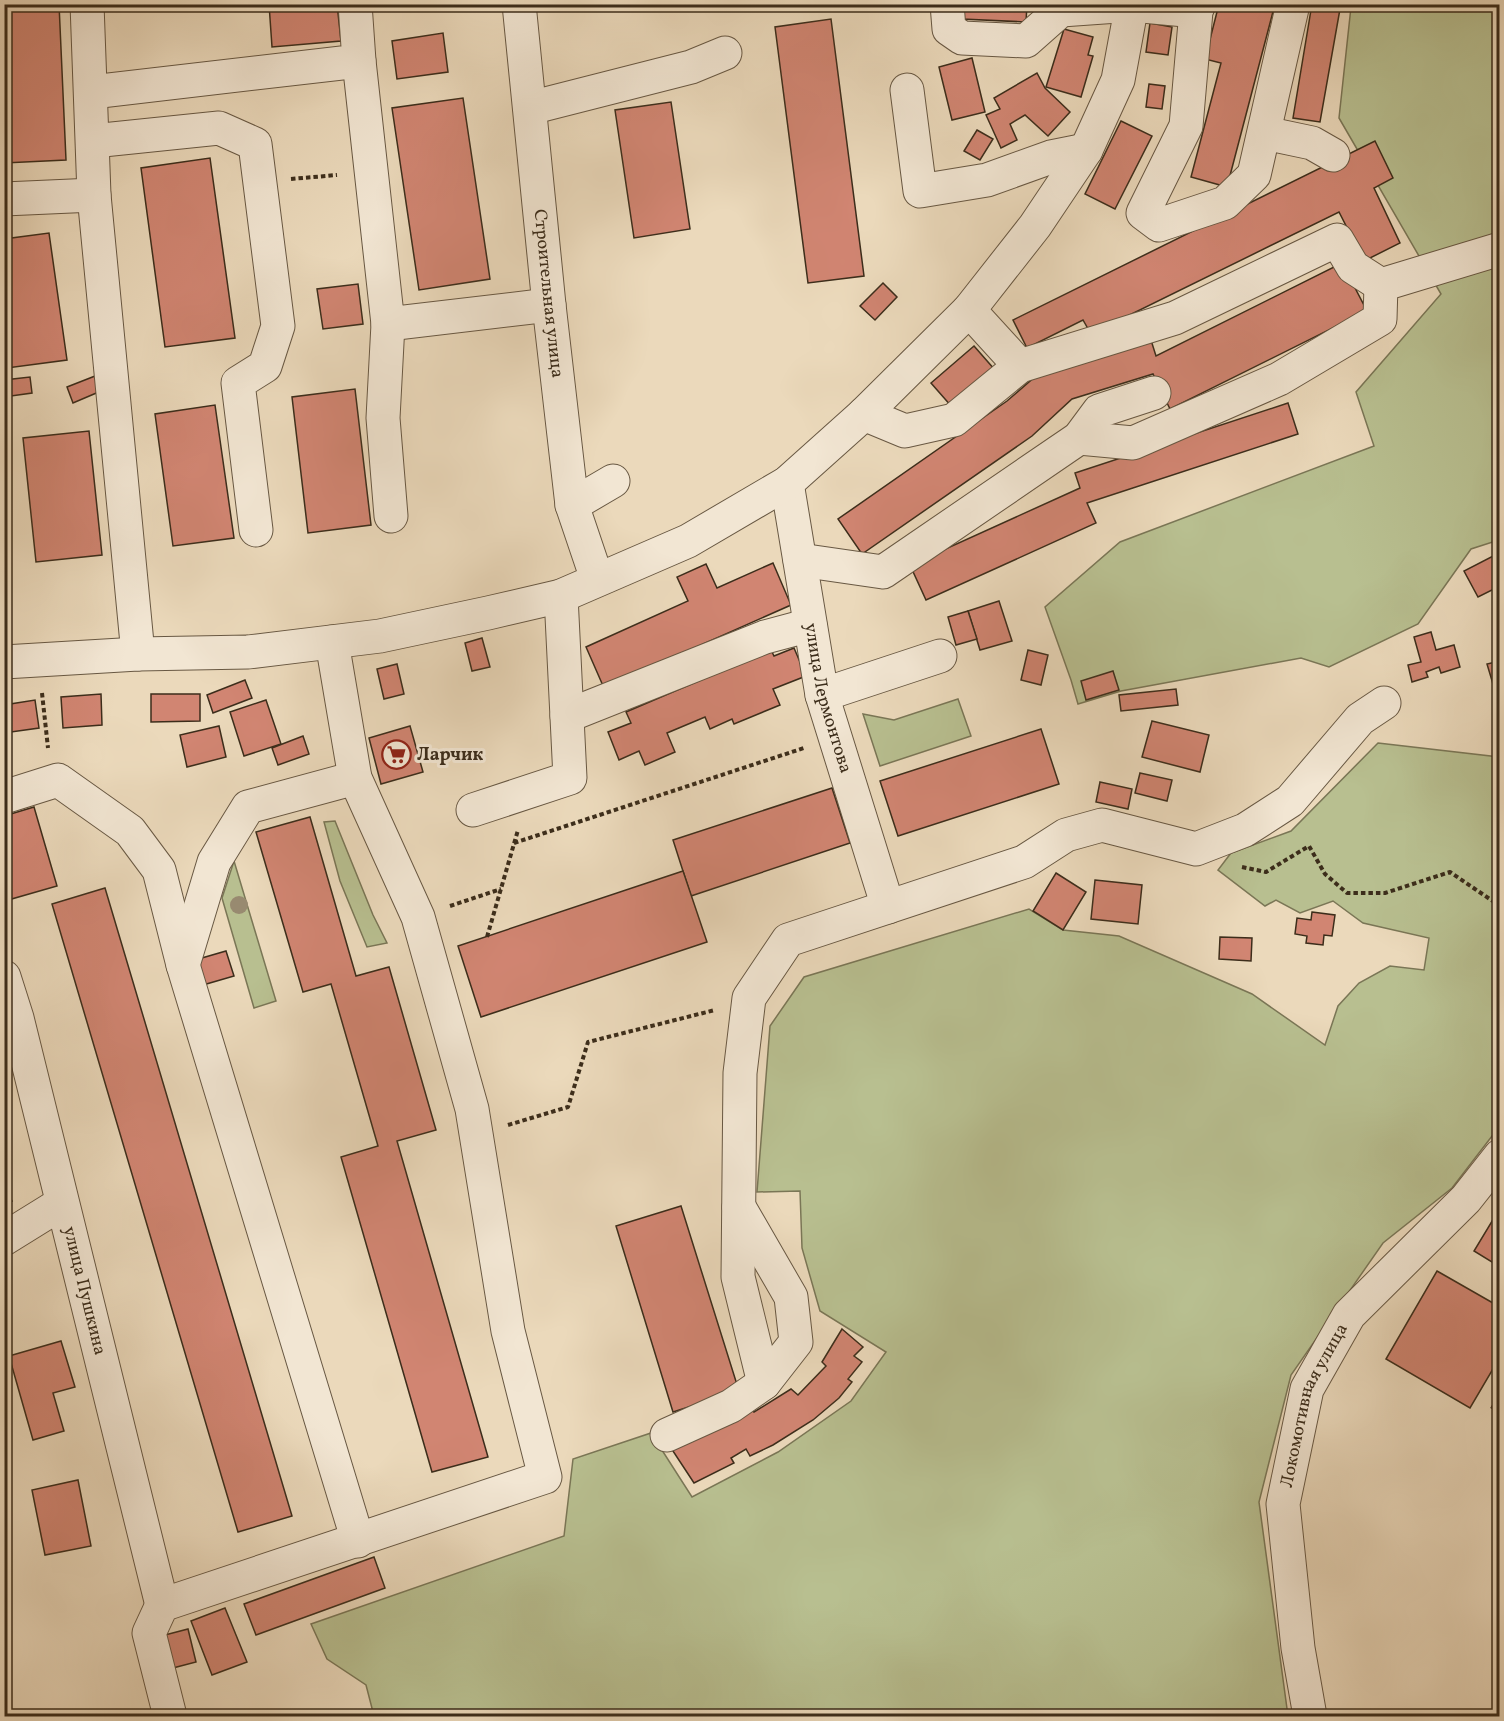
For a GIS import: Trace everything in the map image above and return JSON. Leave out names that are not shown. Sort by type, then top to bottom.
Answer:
[{"type":"street","points":[[87,4],[94,195],[138,654]]},
{"type":"street","points":[[355,4],[359,61],[388,324],[382,418],[392,516]]},
{"type":"street","name":"Строительная улица","points":[[519,4],[549,305],[572,505],[597,579]]},
{"type":"street","points":[[947,4],[950,29],[962,38],[1026,41],[1061,10],[1132,5],[1197,8],[1186,126],[1143,213],[1159,225],[1225,203],[1254,175],[1293,4]]},
{"type":"street","points":[[4,662],[138,654],[248,652],[380,636],[488,613],[561,596],[687,541],[787,483],[864,414],[969,310],[1035,226],[1086,150],[1118,80],[1132,5]]},
{"type":"street","points":[[530,108],[691,67],[725,53]]},
{"type":"street","points":[[92,92],[359,61]]},
{"type":"street","points":[[907,90],[920,191],[987,180],[1051,158],[1086,150]]},
{"type":"street","points":[[93,141],[219,128],[255,144],[278,326],[265,366],[238,383],[256,530]]},
{"type":"street","points":[[1265,133],[1312,143],[1333,155]]},
{"type":"street","points":[[4,199],[94,195]]},
{"type":"street","points":[[864,414],[905,431],[954,420],[1020,366],[1175,318],[1337,240],[1353,267],[1381,285],[1500,249]]},
{"type":"street","points":[[1078,438],[1133,443],[1279,379],[1380,319],[1381,285]]},
{"type":"street","points":[[388,324],[549,305]]},
{"type":"street","points":[[969,310],[1020,366]]},
{"type":"street","points":[[800,560],[883,572],[1078,438],[1099,411],[1154,393]]},
{"type":"street","points":[[572,505],[613,481]]},
{"type":"street","name":"улица Лермонтова","points":[[787,483],[822,694],[888,907]]},
{"type":"street","points":[[473,810],[570,778],[561,596]]},
{"type":"street","points":[[567,716],[765,637],[810,625]]},
{"type":"street","points":[[170,1716],[149,1633],[162,1605],[545,1477],[508,1330],[472,1109],[418,917],[355,778],[332,642]]},
{"type":"street","points":[[822,694],[940,656]]},
{"type":"street","points":[[764,1383],[738,1277],[740,1073],[749,998],[788,940],[1024,862],[1065,836],[1102,825],[1196,849],[1245,830],[1290,801],[1360,719],[1384,703]]},
{"type":"street","points":[[183,965],[214,862],[248,807],[355,778]]},
{"type":"street","points":[[4,797],[58,780],[130,831],[159,870],[183,965],[358,1541]]},
{"type":"street","name":"улица Пушкина","points":[[4,977],[17,1018],[162,1605]]},
{"type":"street","name":"Локомотивная улица","points":[[1310,1716],[1298,1648],[1283,1504],[1307,1389],[1349,1316],[1466,1199],[1500,1156]]},
{"type":"street","points":[[4,1239],[62,1203]]},
{"type":"street","points":[[667,1435],[731,1406],[764,1383],[796,1342],[791,1297],[738,1206]]},
{"type":"path","points":[[47,730],[49,750]]},
{"type":"path","points":[[487,937],[514,843],[836,738]]},
{"type":"path","points":[[1196,849],[1215,862],[1266,872],[1309,846],[1325,874],[1347,893],[1385,893],[1450,872],[1500,906]]},
{"type":"path","points":[[466,900],[501,889]]},
{"type":"path","points":[[519,1121],[568,1107],[588,1042],[725,1008]]},
{"type":"path","points":[[1492,1409],[1500,1394]]},
{"type":"green space","points":[[1356,4],[1499,5],[1499,540],[1471,549],[1418,624],[1329,667],[1301,658],[1121,691],[1078,704],[1045,607],[1120,542],[1374,446],[1356,392],[1441,294],[1339,118],[1351,7]]},
{"type":"green space","points":[[958,699],[971,736],[880,766],[863,714],[894,720]]},
{"type":"green space","points":[[1378,743],[1499,757],[1499,1127],[1452,1188],[1383,1243],[1291,1375],[1259,1502],[1288,1716],[374,1716],[366,1685],[327,1659],[311,1624],[564,1536],[573,1459],[651,1433],[692,1497],[778,1452],[851,1401],[886,1352],[820,1311],[802,1248],[800,1191],[757,1192],[770,1026],[804,977],[1029,909],[1063,930],[1119,936],[1252,994],[1325,1045],[1338,1006],[1359,983],[1390,966],[1424,970],[1429,938],[1363,923],[1333,901],[1300,913],[1276,900],[1265,906],[1218,870],[1231,853],[1291,831]]},
{"type":"green space","points":[[335,821],[373,915],[387,943],[367,947],[340,881],[324,822]]},
{"type":"green space","points":[[234,861],[276,1001],[254,1008],[222,898]]},
{"type":"building","points":[[4,4],[59,4],[66,160],[4,163]]},
{"type":"building","points":[[269,4],[337,4],[341,41],[272,47]]},
{"type":"building","points":[[963,4],[1027,4],[1026,22],[962,19]]},
{"type":"building","points":[[1219,4],[1275,4],[1227,187],[1191,177],[1221,63],[1205,59]]},
{"type":"building","points":[[1312,4],[1340,9],[1320,122],[1293,118]]},
{"type":"building","points":[[831,19],[864,276],[808,283],[775,27]]},
{"type":"building","points":[[1150,23],[1172,27],[1168,55],[1146,52]]},
{"type":"building","points":[[1064,29],[1093,37],[1088,55],[1093,56],[1081,97],[1046,87]]},
{"type":"building","points":[[443,33],[448,72],[397,79],[392,41]]},
{"type":"building","points":[[972,58],[985,112],[952,120],[939,67]]},
{"type":"building","points":[[1037,73],[1045,88],[1070,112],[1048,136],[1025,115],[1010,124],[1017,140],[1001,148],[986,115],[1000,109],[994,98]]},
{"type":"building","points":[[1149,84],[1165,86],[1162,109],[1146,107]]},
{"type":"building","points":[[463,98],[490,279],[419,290],[392,108]]},
{"type":"building","points":[[671,102],[690,229],[634,238],[615,110]]},
{"type":"building","points":[[1121,121],[1152,136],[1115,209],[1085,194]]},
{"type":"building","points":[[977,130],[993,139],[980,160],[964,151]]},
{"type":"building","points":[[1375,141],[1393,178],[1374,188],[1400,243],[1364,261],[1339,212],[1091,334],[1083,320],[1027,348],[1013,320]]},
{"type":"building","points":[[210,158],[235,338],[165,347],[141,168]]},
{"type":"building","points":[[49,233],[67,360],[7,368],[4,353],[4,239]]},
{"type":"building","points":[[1342,263],[1367,311],[1170,409],[1153,374],[1072,399],[1032,436],[862,554],[838,519],[1007,401],[1044,369],[1150,337],[1156,356]]},
{"type":"building","points":[[883,283],[897,297],[875,320],[860,306]]},
{"type":"building","points":[[358,284],[363,324],[323,329],[317,289]]},
{"type":"building","points":[[974,346],[995,370],[952,407],[931,383]]},
{"type":"building","points":[[95,376],[101,391],[73,403],[67,387]]},
{"type":"building","points":[[30,377],[32,393],[4,397],[4,380]]},
{"type":"building","points":[[355,389],[371,525],[308,533],[292,397]]},
{"type":"building","points":[[1288,403],[1298,434],[1087,503],[1096,523],[926,600],[910,565],[1080,488],[1075,473]]},
{"type":"building","points":[[215,405],[234,538],[173,546],[155,414]]},
{"type":"building","points":[[89,431],[102,555],[36,562],[23,438]]},
{"type":"building","points":[[1497,554],[1500,560],[1500,586],[1478,597],[1464,571]]},
{"type":"building","points":[[773,563],[791,605],[604,688],[586,647],[688,601],[677,577],[706,564],[717,588]]},
{"type":"building","points":[[999,601],[1012,641],[980,650],[968,611]]},
{"type":"building","points":[[968,611],[977,639],[956,645],[948,617]]},
{"type":"building","points":[[1431,632],[1436,650],[1454,645],[1460,667],[1441,673],[1439,667],[1426,672],[1428,677],[1412,682],[1408,665],[1421,662],[1414,637]]},
{"type":"building","points":[[482,638],[490,667],[472,671],[465,643]]},
{"type":"building","points":[[794,648],[806,676],[773,689],[780,705],[734,724],[732,719],[710,729],[705,717],[667,733],[675,752],[645,765],[639,751],[619,760],[608,732],[631,723],[626,712],[771,650],[774,656]]},
{"type":"building","points":[[1028,650],[1048,655],[1041,685],[1021,680]]},
{"type":"building","points":[[1500,661],[1500,693],[1496,694],[1487,664]]},
{"type":"building","points":[[397,664],[404,694],[384,699],[377,669]]},
{"type":"building","points":[[1113,671],[1119,690],[1086,700],[1081,681]]},
{"type":"building","points":[[245,680],[252,698],[213,713],[207,695]]},
{"type":"building","points":[[1176,689],[1178,705],[1121,711],[1119,695]]},
{"type":"building","points":[[101,694],[102,725],[63,728],[61,697]]},
{"type":"building","points":[[151,694],[200,694],[200,721],[151,722]]},
{"type":"building","points":[[35,700],[39,728],[4,733],[4,705]]},
{"type":"building","points":[[266,700],[281,744],[244,756],[230,712]]},
{"type":"building","points":[[1152,721],[1209,735],[1200,772],[1142,757]]},
{"type":"building","points":[[219,726],[226,757],[187,767],[180,735]]},
{"type":"building","name":"Ларчик","points":[[410,726],[423,772],[381,784],[369,738]]},
{"type":"building","points":[[1041,729],[1059,784],[898,836],[880,781]]},
{"type":"building","points":[[303,736],[309,754],[278,765],[272,748]]},
{"type":"building","points":[[1140,773],[1172,780],[1167,801],[1135,793]]},
{"type":"building","points":[[1100,782],[1132,789],[1128,809],[1096,802]]},
{"type":"building","points":[[832,788],[850,843],[691,896],[673,840]]},
{"type":"building","points":[[34,807],[57,886],[8,900],[4,890],[4,816]]},
{"type":"building","points":[[310,817],[356,976],[389,967],[436,1130],[397,1141],[488,1457],[432,1472],[341,1157],[378,1146],[331,984],[303,992],[256,832]]},
{"type":"building","points":[[683,871],[707,942],[481,1017],[458,946]]},
{"type":"building","points":[[1056,873],[1086,892],[1063,930],[1033,911]]},
{"type":"building","points":[[1095,880],[1142,885],[1138,924],[1091,919]]},
{"type":"building","points":[[105,888],[292,1516],[238,1532],[52,904]]},
{"type":"building","points":[[1312,912],[1335,915],[1332,936],[1324,935],[1323,945],[1306,943],[1307,936],[1295,934],[1297,918],[1311,920]]},
{"type":"building","points":[[1220,937],[1252,938],[1251,961],[1219,959]]},
{"type":"building","points":[[226,951],[234,976],[196,987],[188,962]]},
{"type":"building","points":[[4,1185],[12,1201],[4,1204]]},
{"type":"building","points":[[681,1206],[739,1391],[673,1412],[616,1226]]},
{"type":"building","points":[[1500,1208],[1500,1267],[1474,1251]]},
{"type":"building","points":[[1437,1271],[1500,1307],[1500,1357],[1470,1408],[1386,1359]]},
{"type":"building","points":[[842,1329],[863,1347],[854,1356],[862,1362],[848,1379],[852,1382],[839,1398],[813,1420],[773,1445],[750,1456],[746,1449],[731,1458],[734,1463],[694,1483],[671,1448],[749,1407],[754,1412],[791,1389],[798,1395],[826,1366],[822,1362]]},
{"type":"building","points":[[61,1341],[75,1387],[53,1393],[64,1431],[33,1440],[9,1356]]},
{"type":"building","points":[[78,1480],[91,1546],[45,1555],[32,1490]]},
{"type":"building","points":[[374,1557],[385,1588],[256,1635],[244,1604]]},
{"type":"building","points":[[225,1608],[247,1662],[212,1675],[191,1621]]},
{"type":"building","points":[[188,1629],[196,1662],[169,1669],[161,1636]]},
{"type":"place","name":"Ларчик","points":[[396,755]]}]
